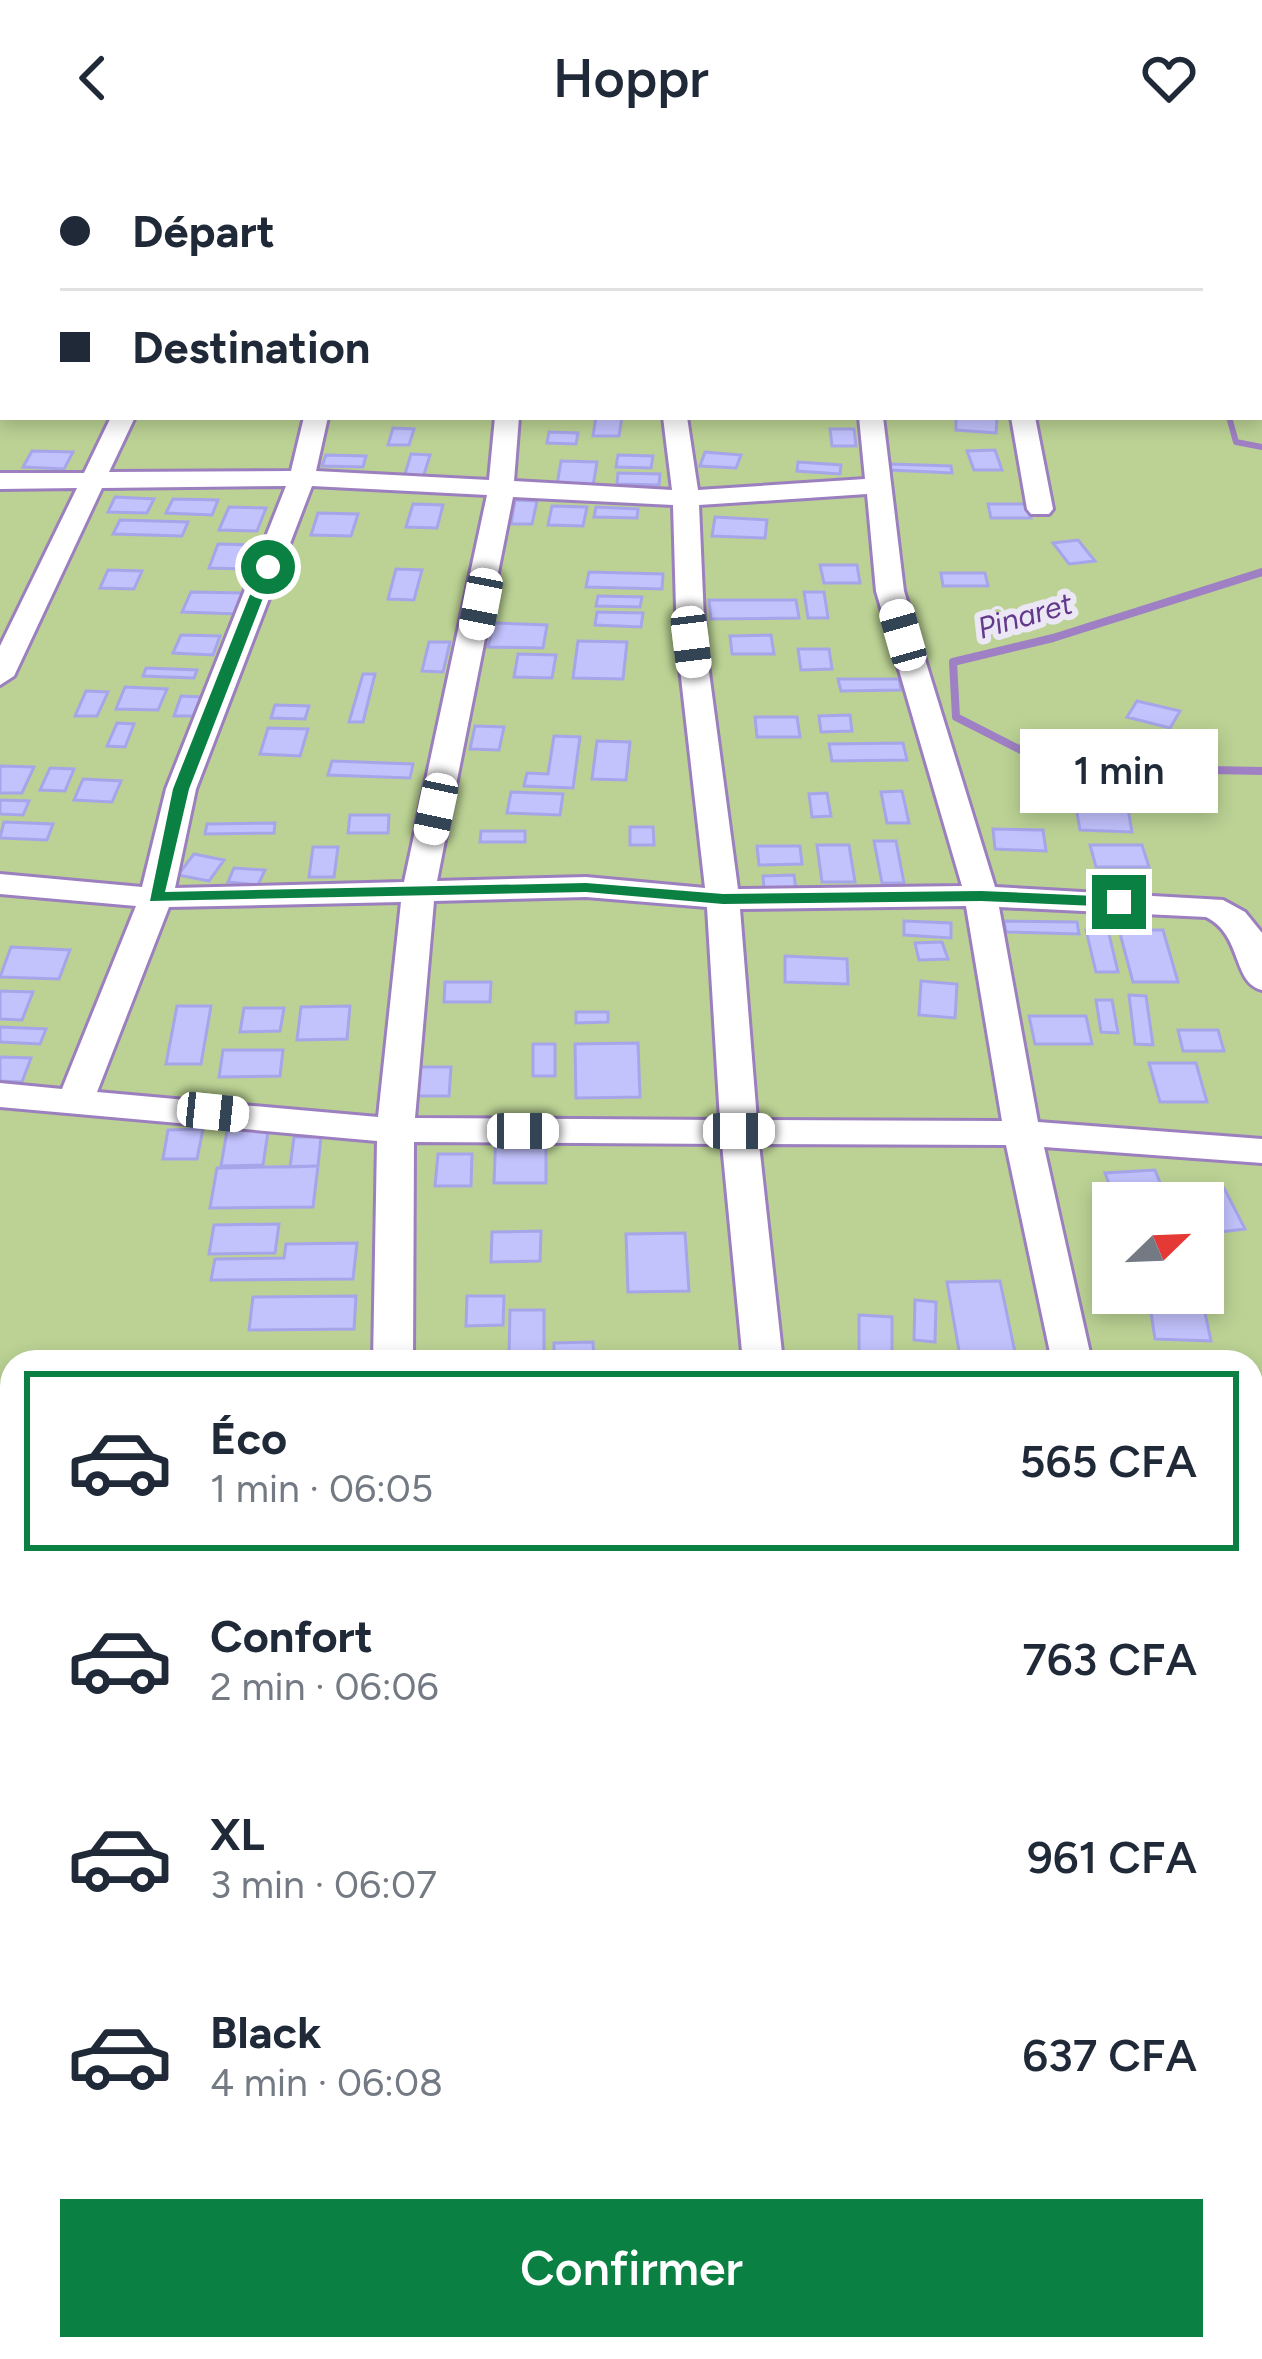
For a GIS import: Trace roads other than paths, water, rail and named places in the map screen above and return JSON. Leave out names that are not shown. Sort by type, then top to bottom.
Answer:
[{"type":"street","points":[[0,676],[123,420]]},
{"type":"street","points":[[76,1097],[156,898],[181,789],[302,478],[315,420]]},
{"type":"street","points":[[393,1350],[394,1130],[418,892],[504,488],[507,420]]},
{"type":"street","points":[[675,420],[686,498],[691,642],[723,899],[739,1131],[762,1350]]},
{"type":"street","points":[[871,420],[890,591],[981,896],[1022,1132],[1069,1350]]},
{"type":"street","points":[[1024,420],[1040,508]]},
{"type":"street","points":[[0,482],[95,477],[302,478],[686,498],[877,486]]},
{"type":"street","points":[[0,612],[30,613]]},
{"type":"street","points":[[0,884],[156,898],[586,887],[723,899],[981,896],[1211,907],[1233,914],[1246,928],[1262,980]]},
{"type":"street","points":[[0,1095],[76,1097],[394,1130],[1022,1132],[1262,1151]]},
{"type":"waterway","name":"Pinaret","points":[[1230,420],[1236,442],[1262,447]]},
{"type":"waterway","name":"Pinaret","points":[[1262,572],[1053,638],[953,662],[956,717],[1054,767],[1262,771]]}]
